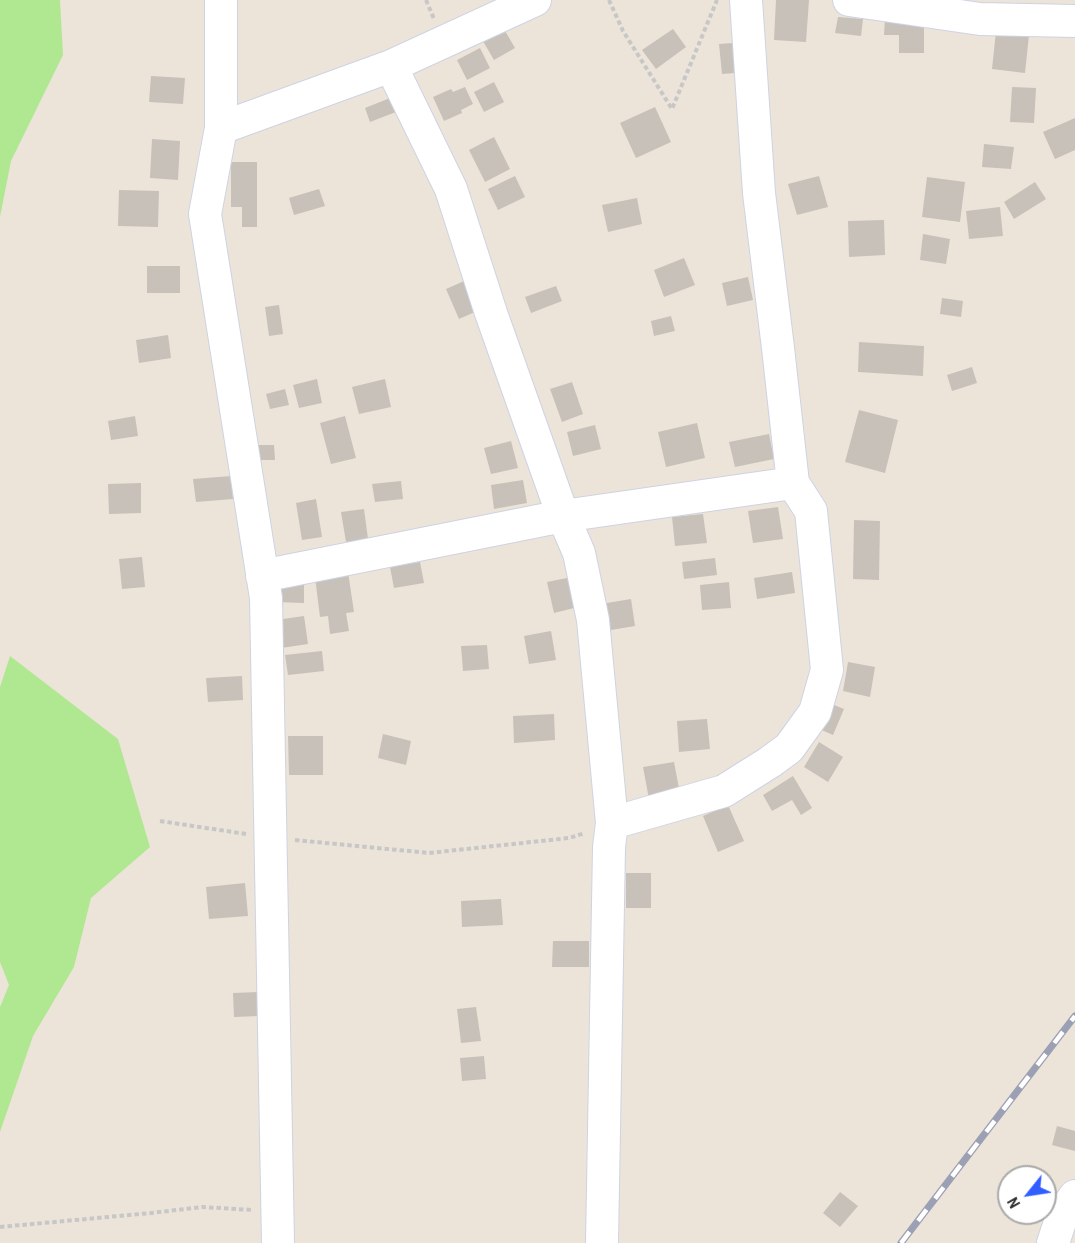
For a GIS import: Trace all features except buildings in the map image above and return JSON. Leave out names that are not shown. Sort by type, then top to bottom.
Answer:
[{"type":"street","points":[[221,0],[221,128],[205,214],[266,598],[278,1243]]},
{"type":"street","points":[[221,128],[391,66],[535,0]]},
{"type":"street","points":[[612,823],[724,791],[770,762],[789,748],[815,712],[828,670],[811,510],[793,483],[759,193],[746,0]]},
{"type":"street","points":[[849,0],[980,19],[1075,21]]},
{"type":"street","points":[[391,66],[451,189],[491,313],[563,516],[579,553],[593,620],[612,823],[609,859],[602,1243]]},
{"type":"street","points":[[262,576],[563,516],[793,483]]},
{"type":"street","points":[[1053,1243],[1063,1213],[1075,1196]]},
{"type":"path","points":[[609,0],[623,31],[672,109],[717,0]]},
{"type":"path","points":[[160,821],[271,838],[429,853],[569,838],[612,823]]},
{"type":"path","points":[[0,1227],[202,1207],[278,1211]]},
{"type":"green space","points":[[0,0],[60,0],[63,55],[11,161],[0,217]]},
{"type":"green space","points":[[10,656],[118,739],[150,847],[91,898],[74,967],[33,1036],[0,1132],[0,1007],[9,985],[0,962],[0,687]]},
{"type":"railway","points":[[901,1243],[1075,1016]]}]
